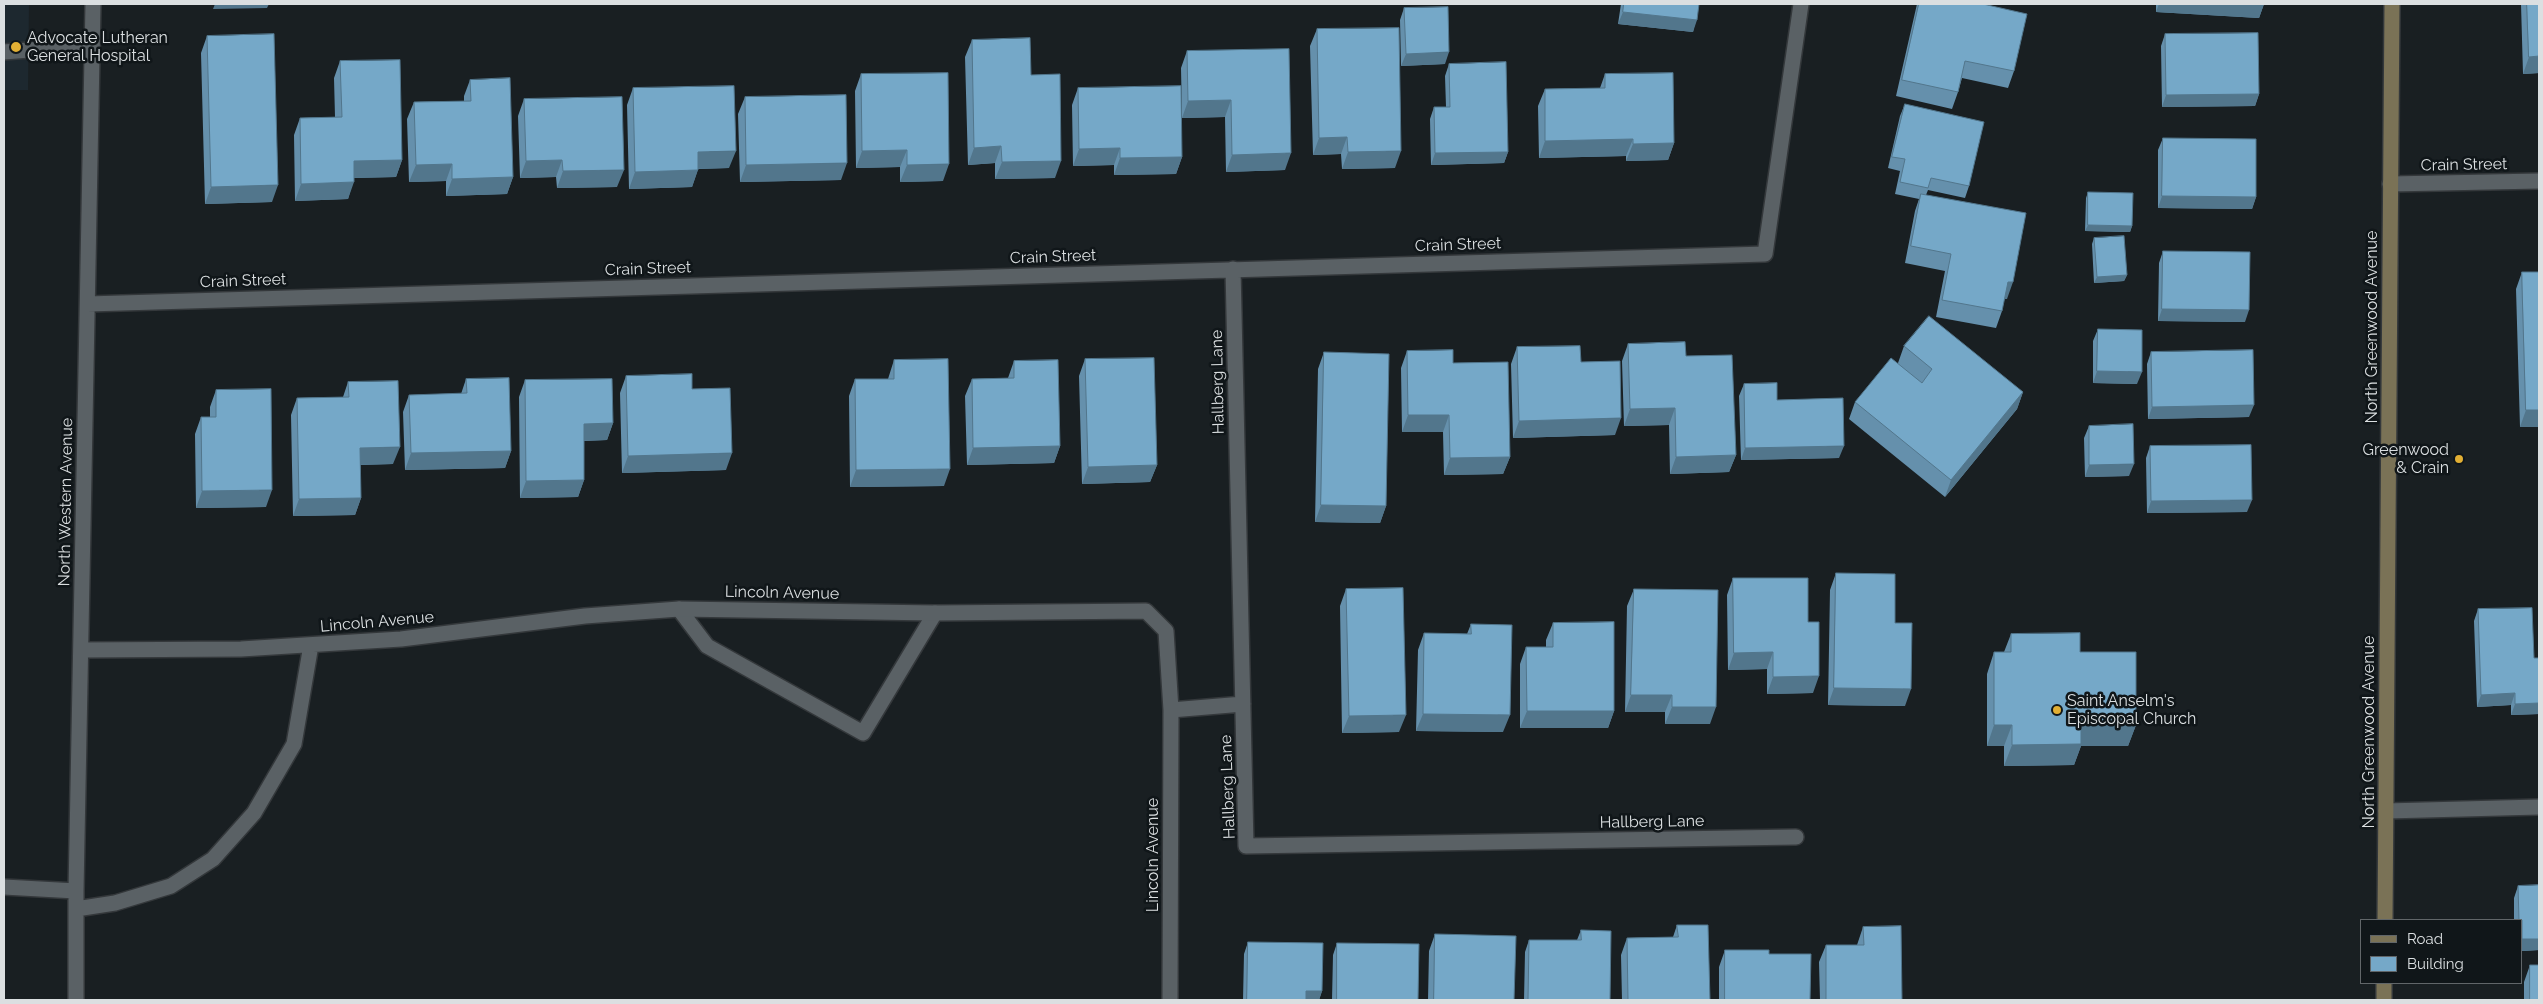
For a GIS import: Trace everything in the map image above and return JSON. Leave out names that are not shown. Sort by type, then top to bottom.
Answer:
[{"type":"main road","name":"North Greenwood Avenue","points":[[2385,919],[2392,4]]},
{"type":"main road","points":[[2384,984],[2384,1000]]},
{"type":"street","name":"North Western Avenue","points":[[76,1000],[76,891],[93,4]]},
{"type":"street","name":"Crain Street","points":[[88,304],[1765,254],[1801,4]]},
{"type":"street","points":[[4,52],[92,45]]},
{"type":"street","name":"Crain Street","points":[[2390,184],[2539,181]]},
{"type":"street","name":"Hallberg Lane","points":[[1233,269],[1246,846],[1796,837]]},
{"type":"street","points":[[679,609],[707,646],[863,733],[935,613]]},
{"type":"street","name":"Lincoln Avenue","points":[[81,650],[241,649],[401,639],[585,616],[679,609],[935,613],[1146,611],[1166,631],[1171,710],[1170,1000]]},
{"type":"street","name":"Lincoln Avenue","points":[[76,909],[115,903],[171,886],[212,859],[254,813],[294,744],[311,645]]},
{"type":"street","points":[[1171,710],[1243,704]]},
{"type":"street","points":[[2386,811],[2539,807]]},
{"type":"street","points":[[4,887],[76,891]]},
{"type":"shaded area","name":"Advocate Lutheran General Hospital","points":[[4,4],[29,4],[28,90],[4,90]]},
{"type":"building","points":[[1624,4],[1699,4],[1697,20],[1623,12]]},
{"type":"building","points":[[1919,4],[1983,4],[2027,14],[2014,71],[1965,61],[1958,92],[1902,80]]},
{"type":"building","points":[[2527,4],[2539,4],[2539,56],[2529,57]]},
{"type":"building","points":[[1448,7],[1449,52],[1406,54],[1404,8]]},
{"type":"building","points":[[1399,28],[1401,151],[1348,152],[1347,137],[1319,138],[1317,29]]},
{"type":"building","points":[[2258,33],[2259,94],[2166,95],[2165,34]]},
{"type":"building","points":[[274,34],[278,185],[211,187],[207,36]]},
{"type":"building","points":[[1030,38],[1031,75],[1060,74],[1061,161],[1002,162],[1001,146],[974,148],[972,40]]},
{"type":"building","points":[[1289,49],[1291,153],[1232,155],[1231,100],[1188,101],[1187,51]]},
{"type":"building","points":[[400,60],[402,160],[354,161],[354,182],[301,184],[300,118],[342,117],[340,61]]},
{"type":"building","points":[[1506,62],[1508,152],[1435,153],[1434,107],[1450,107],[1449,64]]},
{"type":"building","points":[[948,73],[949,164],[907,165],[907,150],[862,151],[861,74]]},
{"type":"building","points":[[1673,73],[1674,143],[1633,144],[1633,139],[1545,141],[1545,89],[1605,88],[1605,74]]},
{"type":"building","points":[[510,78],[513,177],[452,179],[452,164],[416,165],[414,102],[471,101],[470,80]]},
{"type":"building","points":[[734,86],[736,151],[698,152],[698,170],[635,172],[633,88]]},
{"type":"building","points":[[1181,86],[1182,157],[1120,158],[1120,148],[1079,149],[1078,88]]},
{"type":"building","points":[[846,95],[847,163],[746,165],[745,97]]},
{"type":"building","points":[[622,97],[624,170],[563,171],[562,160],[526,161],[524,99]]},
{"type":"building","points":[[1905,104],[1984,122],[1969,186],[1931,178],[1928,188],[1900,182],[1905,159],[1892,157]]},
{"type":"building","points":[[2163,138],[2256,139],[2256,197],[2162,196]]},
{"type":"building","points":[[2088,192],[2133,193],[2132,226],[2088,225]]},
{"type":"building","points":[[1921,194],[2026,213],[2013,282],[2008,282],[2002,311],[1942,300],[1951,254],[1911,246]]},
{"type":"building","points":[[2124,236],[2127,275],[2097,277],[2094,238]]},
{"type":"building","points":[[2163,251],[2250,252],[2249,310],[2162,309]]},
{"type":"building","points":[[2522,272],[2539,272],[2539,410],[2526,410]]},
{"type":"building","points":[[1929,316],[2023,392],[1951,480],[1855,402],[1891,358],[1922,383],[1932,369],[1904,346]]},
{"type":"building","points":[[2098,329],[2142,330],[2142,372],[2097,371]]},
{"type":"building","points":[[1685,342],[1686,356],[1732,355],[1736,455],[1676,457],[1675,408],[1630,409],[1628,344]]},
{"type":"building","points":[[1580,346],[1581,362],[1620,361],[1621,418],[1519,421],[1517,347]]},
{"type":"building","points":[[1453,350],[1453,363],[1508,362],[1510,457],[1450,458],[1449,415],[1408,415],[1407,351]]},
{"type":"building","points":[[2253,350],[2254,405],[2152,407],[2151,352]]},
{"type":"building","points":[[1324,352],[1389,354],[1386,506],[1321,505]]},
{"type":"building","points":[[1154,358],[1157,465],[1088,467],[1085,359]]},
{"type":"building","points":[[948,359],[950,469],[856,470],[855,379],[894,379],[894,360]]},
{"type":"building","points":[[1058,360],[1060,446],[973,448],[972,379],[1014,378],[1014,361]]},
{"type":"building","points":[[692,374],[692,389],[730,388],[732,453],[628,456],[626,376]]},
{"type":"building","points":[[509,378],[511,451],[411,453],[409,395],[467,393],[466,379]]},
{"type":"building","points":[[612,379],[613,423],[584,424],[584,480],[526,481],[525,380]]},
{"type":"building","points":[[398,381],[400,447],[360,448],[361,498],[299,499],[297,398],[349,397],[348,382]]},
{"type":"building","points":[[1777,383],[1777,400],[1843,398],[1844,446],[1745,448],[1744,384]]},
{"type":"building","points":[[271,389],[272,490],[202,491],[201,417],[216,417],[216,390]]},
{"type":"building","points":[[2133,424],[2134,464],[2089,465],[2089,426]]},
{"type":"building","points":[[2251,445],[2252,500],[2151,501],[2150,446]]},
{"type":"building","points":[[1836,573],[1895,574],[1895,623],[1912,623],[1911,689],[1834,688]]},
{"type":"building","points":[[1733,578],[1808,578],[1808,622],[1819,622],[1819,676],[1773,677],[1773,652],[1734,653]]},
{"type":"building","points":[[1403,588],[1406,715],[1349,716],[1346,589]]},
{"type":"building","points":[[1634,589],[1718,590],[1716,707],[1672,707],[1672,695],[1631,695]]},
{"type":"building","points":[[2532,608],[2534,658],[2539,658],[2539,703],[2515,704],[2515,693],[2481,695],[2478,609]]},
{"type":"building","points":[[1614,622],[1614,711],[1527,711],[1526,647],[1553,647],[1553,623]]},
{"type":"building","points":[[1471,624],[1512,625],[1510,715],[1423,714],[1424,633],[1471,634]]},
{"type":"building","name":"Saint Anselm's Episcopal Church","points":[[2080,633],[2080,652],[2136,652],[2136,725],[2081,725],[2081,744],[2012,745],[2012,725],[1994,725],[1994,652],[2011,652],[2011,634]]},
{"type":"building","points":[[2539,885],[2539,939],[2523,939],[2523,919],[2519,919],[2518,886]]},
{"type":"building","points":[[1677,925],[1708,925],[1710,1000],[1628,1000],[1627,938],[1678,937]]},
{"type":"building","points":[[1901,926],[1902,1000],[1826,1000],[1826,945],[1864,945],[1863,927]]},
{"type":"building","points":[[1581,930],[1611,931],[1610,1000],[1528,1000],[1529,940],[1581,940]]},
{"type":"building","points":[[1435,934],[1516,936],[1514,1000],[1434,1000]]},
{"type":"building","points":[[1248,942],[1323,943],[1322,991],[1306,991],[1306,1000],[1247,1000]]},
{"type":"building","points":[[1337,943],[1419,944],[1418,1000],[1337,1000]]},
{"type":"building","points":[[1725,950],[1769,950],[1769,954],[1811,954],[1810,1000],[1725,1000]]},
{"type":"building","points":[[2530,965],[2539,965],[2539,1000],[2530,1000]]},
{"type":"place","name":"Advocate Lutheran General Hospital","points":[[16,47]]},
{"type":"place","name":"Greenwood & Crain","points":[[2459,459]]},
{"type":"place","name":"Saint Anselm's Episcopal Church","points":[[2057,710]]}]
